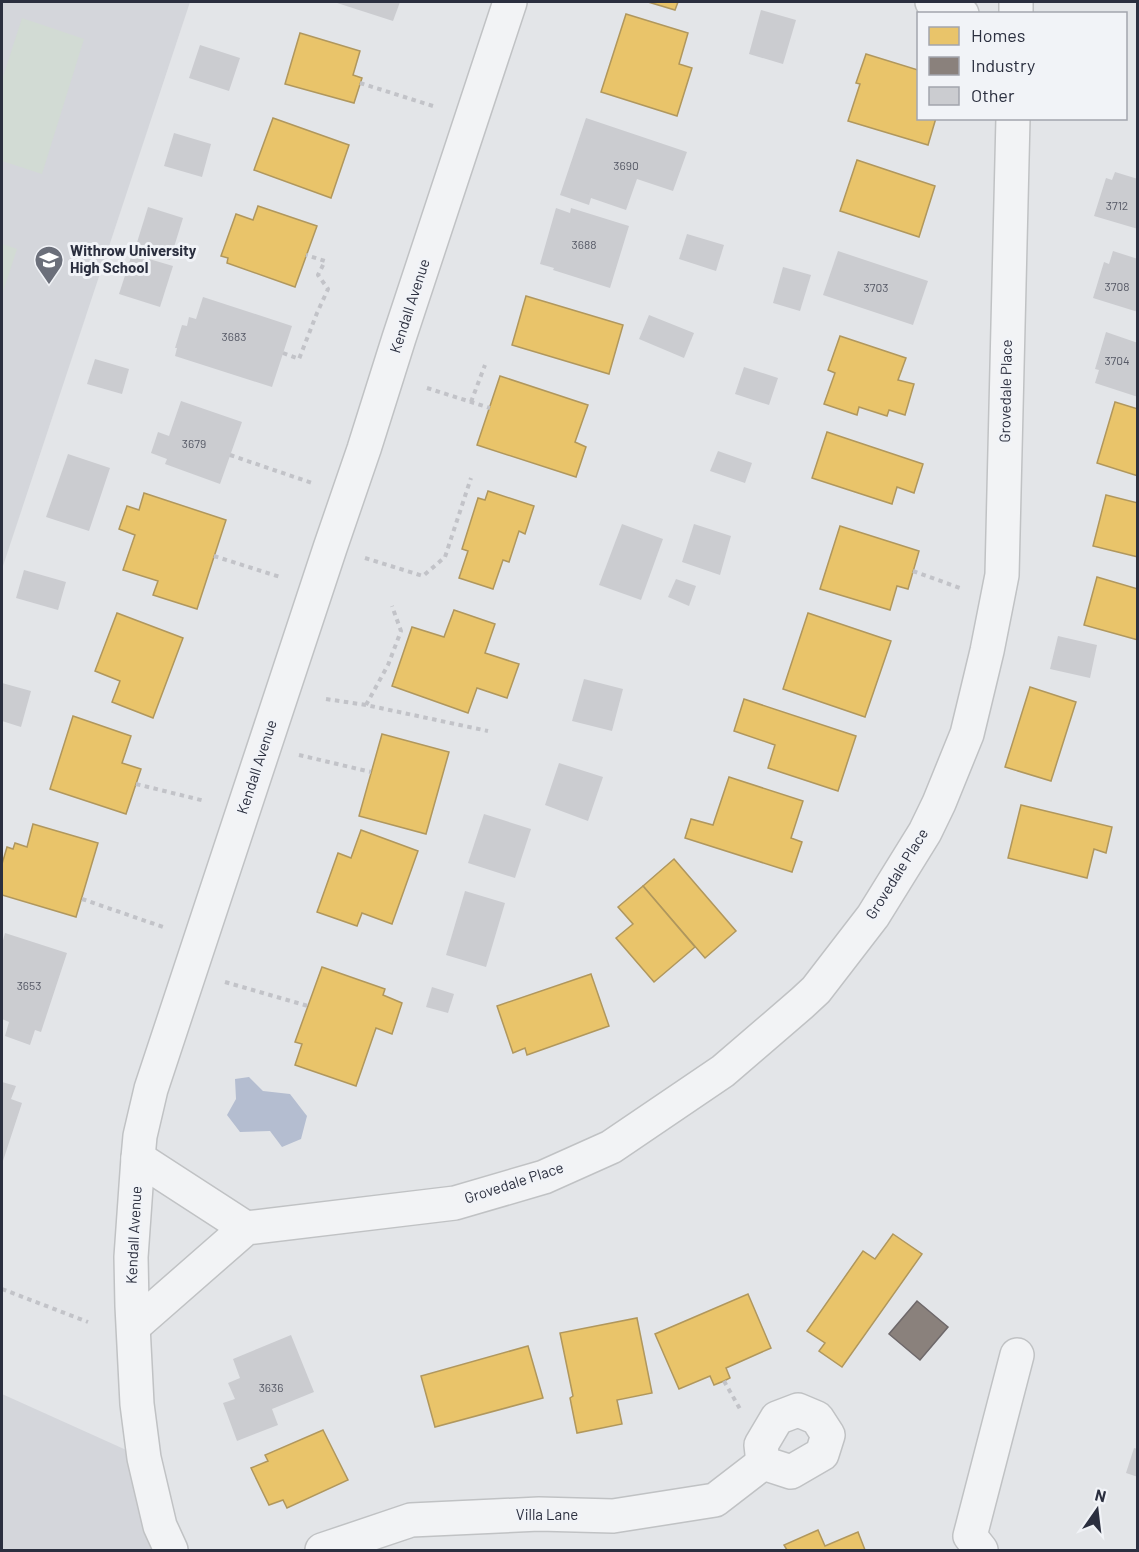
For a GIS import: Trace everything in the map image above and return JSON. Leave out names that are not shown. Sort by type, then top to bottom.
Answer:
[{"type":"street","name":"Kendall Avenue","points":[[163,1548],[144,1458],[137,1404],[131,1257],[140,1136],[151,1089],[510,2]]},
{"type":"street","points":[[932,2],[957,12]]},
{"type":"street","name":"Grovedale Place","points":[[246,1228],[455,1203],[544,1177],[611,1147],[723,1071],[802,1003],[816,990],[873,916],[925,832],[967,734],[1002,575],[1013,120]]},
{"type":"street","points":[[134,1326],[246,1228],[138,1158]]},
{"type":"street","points":[[981,1551],[970,1536],[1017,1355]]},
{"type":"street","name":"Villa Lane","points":[[322,1551],[411,1520],[539,1514],[613,1516],[715,1500],[763,1463]]},
{"type":"path","points":[[360,82],[433,106]]},
{"type":"path","points":[[284,353],[299,359],[328,289],[318,275],[325,261],[306,255]]},
{"type":"path","points":[[471,402],[485,364]]},
{"type":"path","points":[[427,388],[490,408]]},
{"type":"path","points":[[230,455],[312,483]]},
{"type":"path","points":[[371,560],[423,576],[445,557],[471,478]]},
{"type":"path","points":[[214,556],[280,577]]},
{"type":"path","points":[[914,571],[960,588]]},
{"type":"path","points":[[366,705],[388,665],[401,631],[393,606]]},
{"type":"path","points":[[326,699],[366,705],[488,731]]},
{"type":"path","points":[[265,744],[307,757],[371,772]]},
{"type":"path","points":[[136,784],[205,801]]},
{"type":"path","points":[[82,899],[201,939]]},
{"type":"path","points":[[190,970],[308,1006]]},
{"type":"path","points":[[2,1289],[88,1322]]},
{"type":"shaded area","name":"Withrow University High School","points":[[2,2],[190,2],[2,569]]},
{"type":"shaded area","points":[[22,18],[84,39],[42,174],[2,161],[2,80]]},
{"type":"shaded area","points":[[2,244],[17,249],[2,295]]},
{"type":"shaded area","points":[[2,1394],[144,1458],[171,1550],[2,1550]]},
{"type":"water","points":[[249,1077],[263,1091],[290,1094],[307,1116],[301,1139],[282,1147],[270,1131],[240,1132],[227,1115],[236,1099],[235,1079]]},
{"type":"building: Homes","points":[[648,2],[678,2],[675,10]]},
{"type":"building: Homes","points":[[626,14],[688,33],[679,64],[692,68],[677,116],[601,92]]},
{"type":"building: Homes","points":[[300,33],[360,51],[353,75],[362,78],[354,103],[285,84]]},
{"type":"building: Homes","points":[[866,54],[917,70],[917,120],[935,120],[928,145],[848,121],[860,84],[856,83]]},
{"type":"building: Homes","points":[[273,118],[349,145],[331,198],[254,170]]},
{"type":"building: Homes","points":[[857,160],[935,186],[919,237],[840,211]]},
{"type":"building: Homes","points":[[258,206],[317,226],[295,287],[227,263],[228,258],[221,256],[236,214],[253,220]]},
{"type":"building: Homes","points":[[526,296],[623,325],[609,374],[512,345]]},
{"type":"building: Homes","points":[[840,336],[906,358],[898,380],[914,384],[905,415],[889,410],[887,416],[859,407],[857,415],[824,404],[835,373],[828,370]]},
{"type":"building: Homes","points":[[500,376],[588,405],[575,442],[586,447],[576,477],[477,445]]},
{"type":"building: Homes","points":[[1115,402],[1138,409],[1138,476],[1097,463]]},
{"type":"building: Homes","points":[[827,432],[923,464],[914,493],[897,487],[892,504],[812,478]]},
{"type":"building: Homes","points":[[488,491],[534,506],[525,534],[519,531],[509,562],[503,560],[493,589],[459,578],[468,551],[462,549],[478,498],[485,500]]},
{"type":"building: Homes","points":[[144,493],[226,520],[197,609],[153,595],[158,581],[123,570],[135,535],[119,529],[127,506],[139,510]]},
{"type":"building: Homes","points":[[1106,495],[1138,503],[1138,557],[1093,546]]},
{"type":"building: Homes","points":[[840,526],[919,551],[908,589],[897,586],[890,610],[820,589]]},
{"type":"building: Homes","points":[[1097,577],[1138,589],[1138,640],[1084,625]]},
{"type":"building: Homes","points":[[454,610],[495,624],[485,653],[519,664],[507,698],[477,688],[468,713],[392,686],[412,627],[444,637]]},
{"type":"building: Homes","points":[[117,613],[183,638],[153,718],[112,702],[120,681],[95,671]]},
{"type":"building: Homes","points":[[808,613],[891,641],[865,717],[783,689]]},
{"type":"building: Homes","points":[[1030,687],[1076,702],[1051,781],[1005,767]]},
{"type":"building: Homes","points":[[744,699],[856,736],[838,791],[768,768],[775,745],[734,731]]},
{"type":"building: Homes","points":[[73,716],[131,736],[122,763],[141,769],[126,814],[50,789]]},
{"type":"building: Homes","points":[[382,734],[449,752],[426,834],[359,816]]},
{"type":"building: Homes","points":[[729,777],[803,801],[791,838],[802,842],[792,872],[685,838],[691,819],[713,825]]},
{"type":"building: Homes","points":[[1021,805],[1112,827],[1106,853],[1094,849],[1087,878],[1008,858]]},
{"type":"building: Homes","points":[[33,824],[98,843],[76,917],[2,895],[2,864],[7,847],[13,849],[15,843],[27,847]]},
{"type":"building: Homes","points":[[361,830],[418,851],[392,924],[362,913],[357,926],[317,912],[338,853],[351,858]]},
{"type":"building: Homes","points":[[674,859],[736,931],[705,958],[643,886]]},
{"type":"building: Homes","points":[[643,886],[695,947],[654,982],[616,938],[633,924],[618,907]]},
{"type":"building: Homes","points":[[322,967],[385,989],[383,995],[402,1003],[392,1034],[376,1028],[356,1086],[295,1065],[302,1044],[295,1042]]},
{"type":"building: Homes","points":[[591,974],[609,1026],[527,1055],[525,1048],[513,1053],[497,1006]]},
{"type":"building: Homes","points":[[893,1234],[922,1254],[842,1367],[819,1351],[825,1343],[807,1331],[863,1251],[875,1259]]},
{"type":"building: Homes","points":[[748,1294],[771,1348],[726,1368],[730,1378],[724,1381],[714,1385],[710,1376],[679,1389],[655,1334]]},
{"type":"building: Homes","points":[[637,1318],[652,1393],[617,1400],[622,1424],[577,1433],[570,1398],[573,1396],[560,1333]]},
{"type":"building: Homes","points":[[528,1346],[543,1398],[435,1427],[421,1376]]},
{"type":"building: Homes","points":[[323,1430],[348,1480],[287,1508],[283,1500],[269,1505],[251,1468],[268,1461],[265,1455]]},
{"type":"building: Homes","points":[[818,1530],[825,1546],[858,1532],[865,1550],[787,1550],[784,1545]]},
{"type":"building: Industry","points":[[917,1301],[948,1327],[920,1360],[889,1334]]},
{"type":"building: Other","points":[[334,2],[400,2],[393,21]]},
{"type":"building: Other","points":[[761,10],[796,20],[783,64],[749,54]]},
{"type":"building: Other","points":[[200,45],[240,58],[229,91],[189,78]]},
{"type":"building: Other","points":[[586,118],[687,152],[673,191],[637,179],[626,210],[591,198],[589,205],[560,195]]},
{"type":"building: Other","points":[[174,133],[211,144],[202,177],[164,166]]},
{"type":"building: Other","points":[[1115,172],[1138,179],[1138,229],[1094,216],[1106,178],[1112,180]]},
{"type":"building: Other","points":[[148,207],[183,218],[170,260],[135,249]]},
{"type":"building: Other","points":[[556,208],[570,213],[571,208],[629,226],[610,288],[540,264]]},
{"type":"building: Other","points":[[687,234],[724,245],[716,271],[679,259]]},
{"type":"building: Other","points":[[838,251],[928,281],[913,325],[823,295]]},
{"type":"building: Other","points":[[1113,251],[1138,259],[1138,312],[1093,298],[1104,262],[1109,264]]},
{"type":"building: Other","points":[[132,254],[173,266],[160,307],[119,294]]},
{"type":"building: Other","points":[[783,267],[811,275],[800,311],[773,303]]},
{"type":"building: Other","points":[[203,297],[292,326],[272,387],[175,356],[182,325],[187,326],[189,317],[196,319]]},
{"type":"building: Other","points":[[649,315],[694,333],[684,358],[639,339]]},
{"type":"building: Other","points":[[1106,332],[1138,343],[1138,397],[1095,383],[1099,370],[1095,369]]},
{"type":"building: Other","points":[[95,359],[129,369],[122,394],[87,384]]},
{"type":"building: Other","points":[[744,367],[778,378],[769,405],[735,394]]},
{"type":"building: Other","points":[[181,401],[242,422],[220,484],[165,464],[167,459],[151,453],[158,432],[169,436]]},
{"type":"building: Other","points":[[718,451],[752,463],[745,483],[710,471]]},
{"type":"building: Other","points":[[68,454],[110,468],[89,531],[46,517]]},
{"type":"building: Other","points":[[622,524],[663,539],[641,600],[599,585]]},
{"type":"building: Other","points":[[694,524],[731,536],[720,575],[682,562]]},
{"type":"building: Other","points":[[24,570],[66,582],[58,610],[16,598]]},
{"type":"building: Other","points":[[676,579],[696,586],[689,606],[668,597]]},
{"type":"building: Other","points":[[1058,636],[1097,645],[1090,678],[1050,669]]},
{"type":"building: Other","points":[[584,679],[623,689],[612,731],[572,721]]},
{"type":"building: Other","points":[[2,683],[31,691],[21,727],[2,721]]},
{"type":"building: Other","points":[[559,763],[603,777],[588,821],[545,805]]},
{"type":"building: Other","points":[[484,814],[531,829],[515,878],[468,863]]},
{"type":"building: Other","points":[[465,891],[505,903],[486,967],[446,955]]},
{"type":"building: Other","points":[[5,933],[67,953],[41,1032],[35,1030],[30,1045],[5,1036],[9,1022],[2,1019],[2,944]]},
{"type":"building: Other","points":[[432,987],[454,994],[448,1013],[426,1007]]},
{"type":"building: Other","points":[[2,1082],[16,1086],[11,1099],[22,1103],[2,1164]]},
{"type":"building: Other","points":[[291,1335],[314,1392],[272,1409],[278,1425],[237,1441],[223,1403],[235,1399],[228,1383],[240,1378],[233,1359]]},
{"type":"building: Other","points":[[1134,1448],[1138,1449],[1138,1477],[1126,1473]]},
{"type":"place","name":"Withrow University High School","points":[[49,286]]}]
